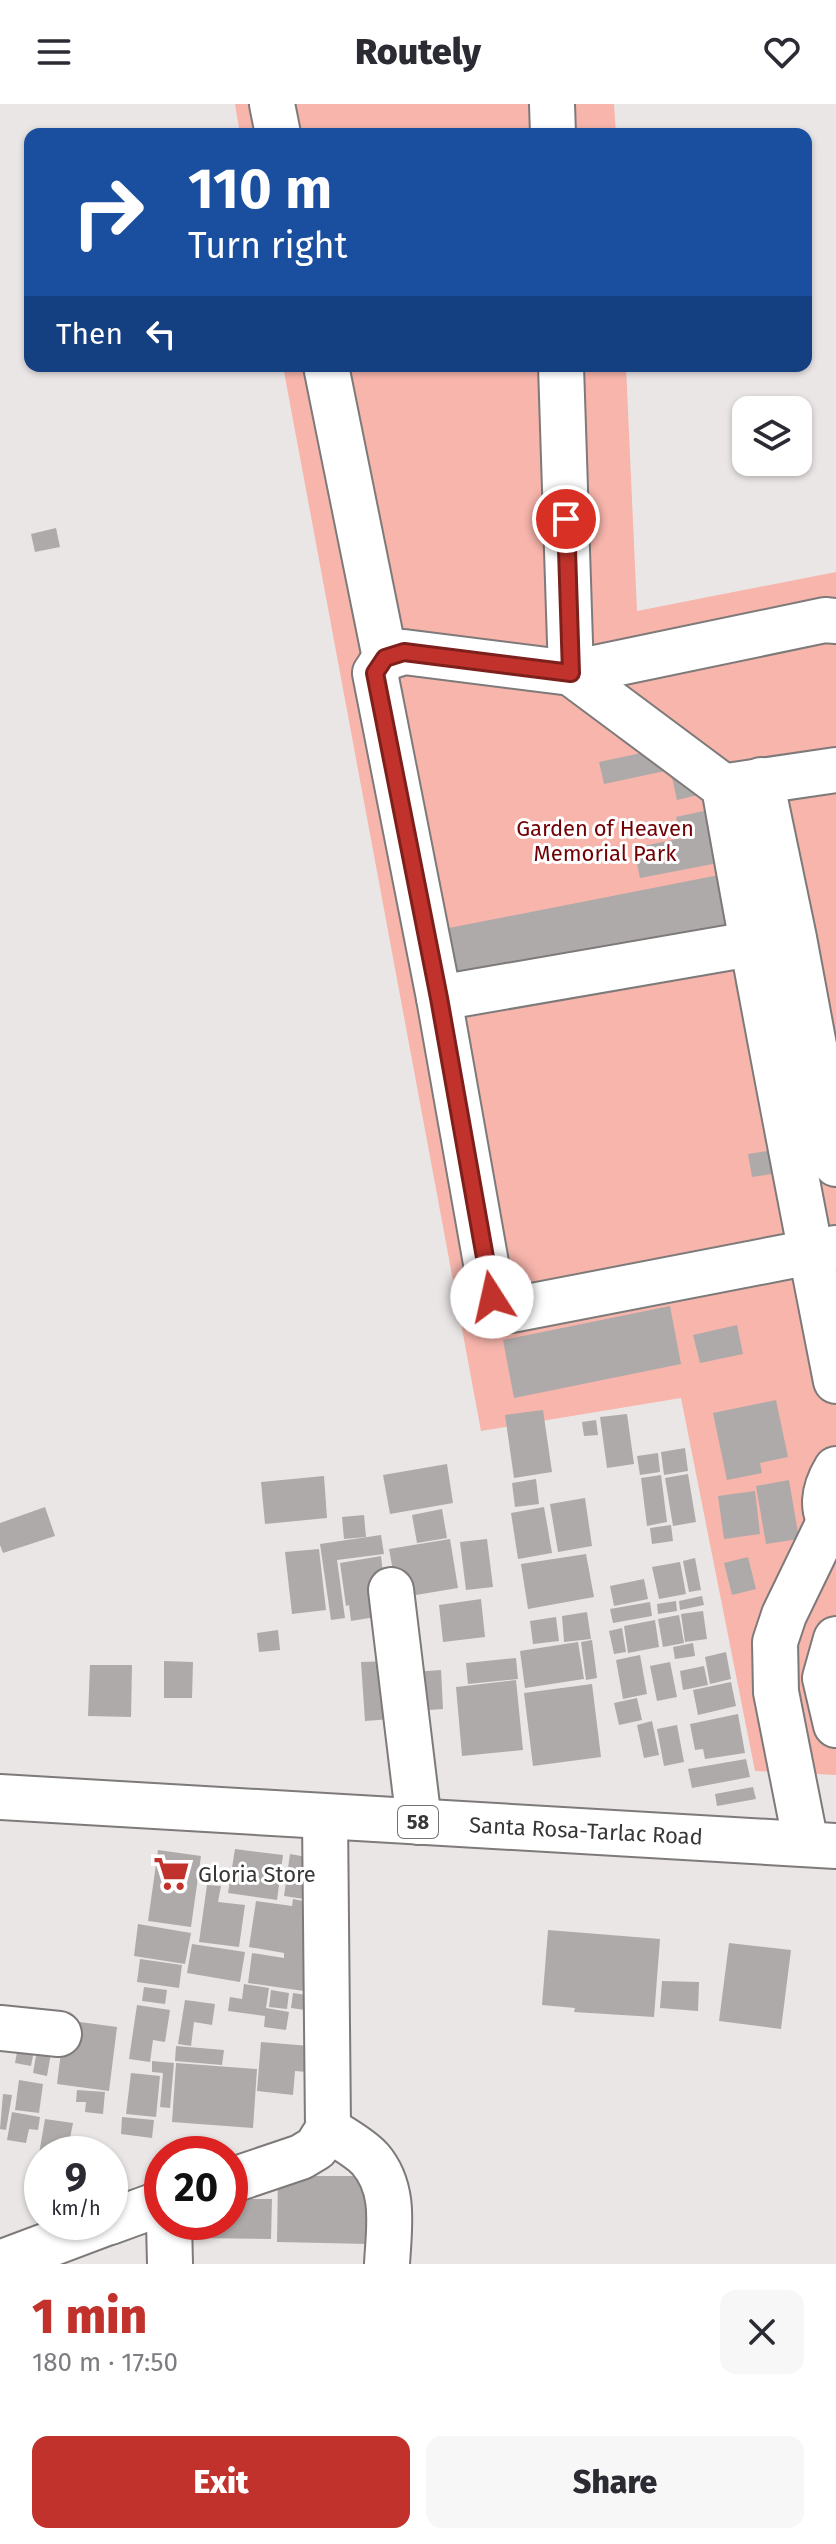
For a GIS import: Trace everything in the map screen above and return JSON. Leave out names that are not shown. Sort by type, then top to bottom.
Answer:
[{"type":"main road","points":[[272,104],[277,128]]},
{"type":"main road","points":[[552,104],[553,128]]},
{"type":"main road","points":[[327,372],[385,658]]},
{"type":"main road","points":[[561,372],[571,673]]},
{"type":"main road","points":[[823,1250],[512,1310],[499,1307],[492,1297],[439,998],[375,673],[385,658],[404,652],[571,673],[825,620],[836,621]]},
{"type":"main road","points":[[571,673],[743,784],[794,938],[813,1096],[823,1250],[836,1381]]},
{"type":"main road","points":[[743,784],[836,770]]},
{"type":"main road","points":[[743,784],[752,943],[813,1096],[836,1164]]},
{"type":"main road","points":[[439,998],[794,938]]},
{"type":"main road","points":[[821,1845],[776,1692],[775,1642],[784,1615],[833,1526],[824,1504],[827,1485],[836,1469]]},
{"type":"main road","points":[[391,1590],[419,1822]]},
{"type":"main road","points":[[836,1639],[825,1678],[836,1725]]},
{"type":"main road","name":"Santa Rosa-Tarlac Road","points":[[0,1797],[821,1845]]},
{"type":"main road","points":[[248,2175],[301,2157],[316,2148],[328,2129],[325,1817]]},
{"type":"main road","points":[[0,2028],[59,2034]]},
{"type":"main road","points":[[328,2129],[368,2157],[381,2174],[389,2196],[387,2264]]},
{"type":"main road","points":[[0,2263],[65,2240]]},
{"type":"main road","points":[[169,2240],[170,2264]]},
{"type":"green space","points":[[235,104],[614,104],[616,128],[239,128]]},
{"type":"green space","name":"Garden of Heaven Memorial Park","points":[[284,372],[626,372],[637,611],[836,572],[836,1775],[755,1771],[681,1398],[481,1431]]},
{"type":"building","points":[[56,528],[60,547],[35,552],[31,534]]},
{"type":"building","points":[[660,749],[665,771],[604,784],[599,762]]},
{"type":"building","points":[[671,773],[702,794],[677,800]]},
{"type":"building","points":[[708,810],[718,863],[640,878],[634,848],[681,838],[676,817]]},
{"type":"building","points":[[719,875],[730,929],[460,983],[449,928]]},
{"type":"building","points":[[774,1150],[778,1173],[752,1177],[748,1154]]},
{"type":"building","points":[[670,1306],[681,1364],[514,1398],[503,1340]]},
{"type":"building","points":[[737,1325],[743,1354],[700,1363],[693,1335]]},
{"type":"building","points":[[776,1400],[788,1457],[760,1463],[762,1473],[727,1480],[713,1413]]},
{"type":"building","points":[[543,1410],[552,1472],[514,1478],[505,1415]]},
{"type":"building","points":[[627,1414],[634,1464],[607,1468],[600,1417]]},
{"type":"building","points":[[596,1420],[598,1435],[584,1436],[582,1422]]},
{"type":"building","points":[[685,1448],[688,1471],[664,1475],[661,1452]]},
{"type":"building","points":[[658,1453],[660,1472],[640,1475],[637,1456]]},
{"type":"building","points":[[447,1464],[453,1503],[390,1514],[383,1475]]},
{"type":"building","points":[[688,1474],[696,1522],[673,1526],[665,1478]]},
{"type":"building","points":[[661,1475],[667,1522],[647,1526],[641,1478]]},
{"type":"building","points":[[324,1476],[327,1518],[265,1524],[261,1482]]},
{"type":"building","points":[[536,1479],[539,1504],[515,1507],[512,1483]]},
{"type":"building","points":[[789,1480],[799,1539],[766,1544],[756,1486]]},
{"type":"building","points":[[755,1491],[760,1534],[724,1539],[718,1496]]},
{"type":"building","points":[[585,1498],[592,1546],[558,1552],[550,1504]]},
{"type":"building","points":[[45,1507],[55,1536],[3,1553],[0,1523]]},
{"type":"building","points":[[544,1507],[552,1553],[518,1559],[511,1513]]},
{"type":"building","points":[[442,1509],[447,1538],[417,1543],[412,1515]]},
{"type":"building","points":[[364,1515],[366,1537],[344,1539],[342,1517]]},
{"type":"building","points":[[671,1525],[673,1541],[652,1544],[650,1528]]},
{"type":"building","points":[[381,1535],[384,1554],[337,1560],[345,1618],[331,1620],[320,1544]]},
{"type":"building","points":[[450,1539],[458,1588],[398,1598],[389,1549]]},
{"type":"building","points":[[487,1539],[493,1587],[466,1590],[460,1542]]},
{"type":"building","points":[[319,1549],[326,1610],[292,1614],[285,1552]]},
{"type":"building","points":[[586,1554],[594,1597],[528,1609],[521,1564]]},
{"type":"building","points":[[381,1556],[388,1615],[351,1621],[340,1563]]},
{"type":"building","points":[[748,1557],[756,1589],[732,1595],[724,1563]]},
{"type":"building","points":[[695,1558],[701,1590],[689,1592],[683,1561]]},
{"type":"building","points":[[680,1562],[686,1594],[659,1599],[652,1567]]},
{"type":"building","points":[[644,1579],[648,1599],[614,1606],[610,1586]]},
{"type":"building","points":[[702,1596],[704,1605],[680,1610],[679,1601]]},
{"type":"building","points":[[481,1599],[485,1637],[443,1642],[439,1605]]},
{"type":"building","points":[[676,1601],[677,1611],[658,1614],[657,1604]]},
{"type":"building","points":[[650,1602],[652,1616],[613,1623],[610,1609]]},
{"type":"building","points":[[703,1611],[707,1639],[685,1642],[681,1614]]},
{"type":"building","points":[[587,1612],[591,1639],[564,1642],[562,1616]]},
{"type":"building","points":[[679,1615],[684,1643],[663,1647],[658,1619]]},
{"type":"building","points":[[556,1617],[559,1641],[533,1644],[530,1621]]},
{"type":"building","points":[[655,1620],[659,1647],[628,1653],[624,1626]]},
{"type":"building","points":[[622,1628],[626,1652],[614,1654],[609,1631]]},
{"type":"building","points":[[278,1630],[280,1650],[259,1652],[257,1633]]},
{"type":"building","points":[[592,1640],[597,1678],[586,1680],[581,1642]]},
{"type":"building","points":[[578,1642],[584,1679],[525,1688],[520,1651]]},
{"type":"building","points":[[693,1643],[695,1656],[675,1659],[673,1647]]},
{"type":"building","points":[[726,1652],[731,1679],[710,1684],[705,1657]]},
{"type":"building","points":[[640,1655],[647,1694],[623,1699],[616,1660]]},
{"type":"building","points":[[516,1658],[518,1679],[468,1684],[466,1663]]},
{"type":"building","points":[[164,1661],[193,1662],[192,1698],[164,1698]]},
{"type":"building","points":[[388,1661],[392,1719],[365,1721],[361,1662]]},
{"type":"building","points":[[670,1662],[677,1697],[657,1701],[650,1666]]},
{"type":"building","points":[[90,1665],[132,1665],[131,1717],[88,1716]]},
{"type":"building","points":[[704,1666],[708,1685],[683,1690],[680,1671]]},
{"type":"building","points":[[441,1670],[443,1709],[415,1711],[413,1672]]},
{"type":"building","points":[[516,1680],[523,1750],[462,1756],[456,1687]]},
{"type":"building","points":[[731,1682],[736,1706],[698,1715],[693,1690]]},
{"type":"building","points":[[592,1684],[601,1757],[533,1766],[524,1693]]},
{"type":"building","points":[[637,1698],[642,1720],[619,1725],[614,1703]]},
{"type":"building","points":[[738,1714],[745,1753],[705,1759],[703,1749],[695,1750],[690,1724]]},
{"type":"building","points":[[652,1721],[659,1755],[644,1758],[637,1725]]},
{"type":"building","points":[[677,1725],[684,1762],[664,1766],[657,1729]]},
{"type":"building","points":[[746,1759],[750,1777],[692,1788],[688,1769]]},
{"type":"building","points":[[753,1787],[756,1799],[717,1806],[715,1794]]},
{"type":"building","points":[[235,1849],[283,1855],[277,1900],[228,1893]]},
{"type":"building","points":[[158,1850],[201,1856],[191,1927],[148,1921]]},
{"type":"building","points":[[290,1854],[318,1859],[311,1900],[284,1896]]},
{"type":"building","points":[[207,1885],[221,1886],[218,1902],[245,1905],[239,1947],[199,1942]]},
{"type":"building","points":[[293,1899],[318,1904],[304,1991],[248,1983],[252,1953],[284,1958],[284,1953],[249,1947],[256,1901],[292,1906]]},
{"type":"building","points":[[138,1924],[191,1933],[185,1964],[134,1956]]},
{"type":"building","points":[[548,1930],[660,1939],[654,2017],[574,2012],[575,2008],[542,2005]]},
{"type":"building","points":[[729,1943],[791,1950],[781,2029],[719,2021]]},
{"type":"building","points":[[192,1944],[245,1952],[240,1982],[187,1973]]},
{"type":"building","points":[[140,1959],[182,1965],[179,1988],[137,1982]]},
{"type":"building","points":[[662,1981],[699,1982],[698,2011],[660,2008]]},
{"type":"building","points":[[244,1984],[269,1988],[266,2008],[289,2012],[286,2030],[264,2027],[265,2016],[228,2011],[230,1997],[242,1999]]},
{"type":"building","points":[[144,1987],[167,1990],[165,2004],[142,2001]]},
{"type":"building","points":[[271,1990],[289,1993],[287,2009],[269,2007]]},
{"type":"building","points":[[293,1993],[307,1995],[305,2010],[291,2008]]},
{"type":"building","points":[[185,2000],[215,2004],[212,2025],[194,2022],[191,2046],[178,2044]]},
{"type":"building","points":[[137,2005],[170,2010],[165,2042],[153,2040],[150,2062],[129,2059]]},
{"type":"building","points":[[65,2020],[117,2027],[109,2091],[57,2084]]},
{"type":"building","points":[[20,2036],[36,2040],[31,2066],[15,2063]]},
{"type":"building","points":[[261,2042],[310,2046],[307,2072],[295,2071],[293,2095],[257,2091]]},
{"type":"building","points":[[176,2046],[224,2050],[222,2065],[175,2061]]},
{"type":"building","points":[[37,2050],[51,2053],[47,2076],[33,2073]]},
{"type":"building","points":[[152,2061],[174,2063],[170,2108],[160,2107],[163,2073],[152,2072]]},
{"type":"building","points":[[176,2063],[257,2069],[253,2128],[172,2122]]},
{"type":"building","points":[[131,2073],[160,2076],[156,2117],[126,2114]]},
{"type":"building","points":[[19,2080],[43,2084],[39,2113],[15,2110]]},
{"type":"building","points":[[77,2090],[105,2092],[103,2114],[85,2112],[86,2102],[76,2102]]},
{"type":"building","points":[[3,2094],[12,2095],[6,2130],[0,2129]]},
{"type":"building","points":[[12,2112],[40,2117],[38,2130],[29,2129],[24,2143],[7,2140]]},
{"type":"building","points":[[122,2117],[154,2120],[152,2136],[121,2134]]},
{"type":"building","points":[[45,2119],[73,2123],[70,2136],[42,2136]]},
{"type":"building","points":[[278,2176],[371,2176],[370,2244],[277,2242]]},
{"type":"building","points":[[248,2199],[272,2199],[271,2239],[248,2239]]},
{"type":"place","name":"Gloria Store","points":[[172,1874]]},
{"type":"route","points":[[492,1297],[439,998],[375,673],[385,658],[404,652],[571,673],[566,519]]}]
